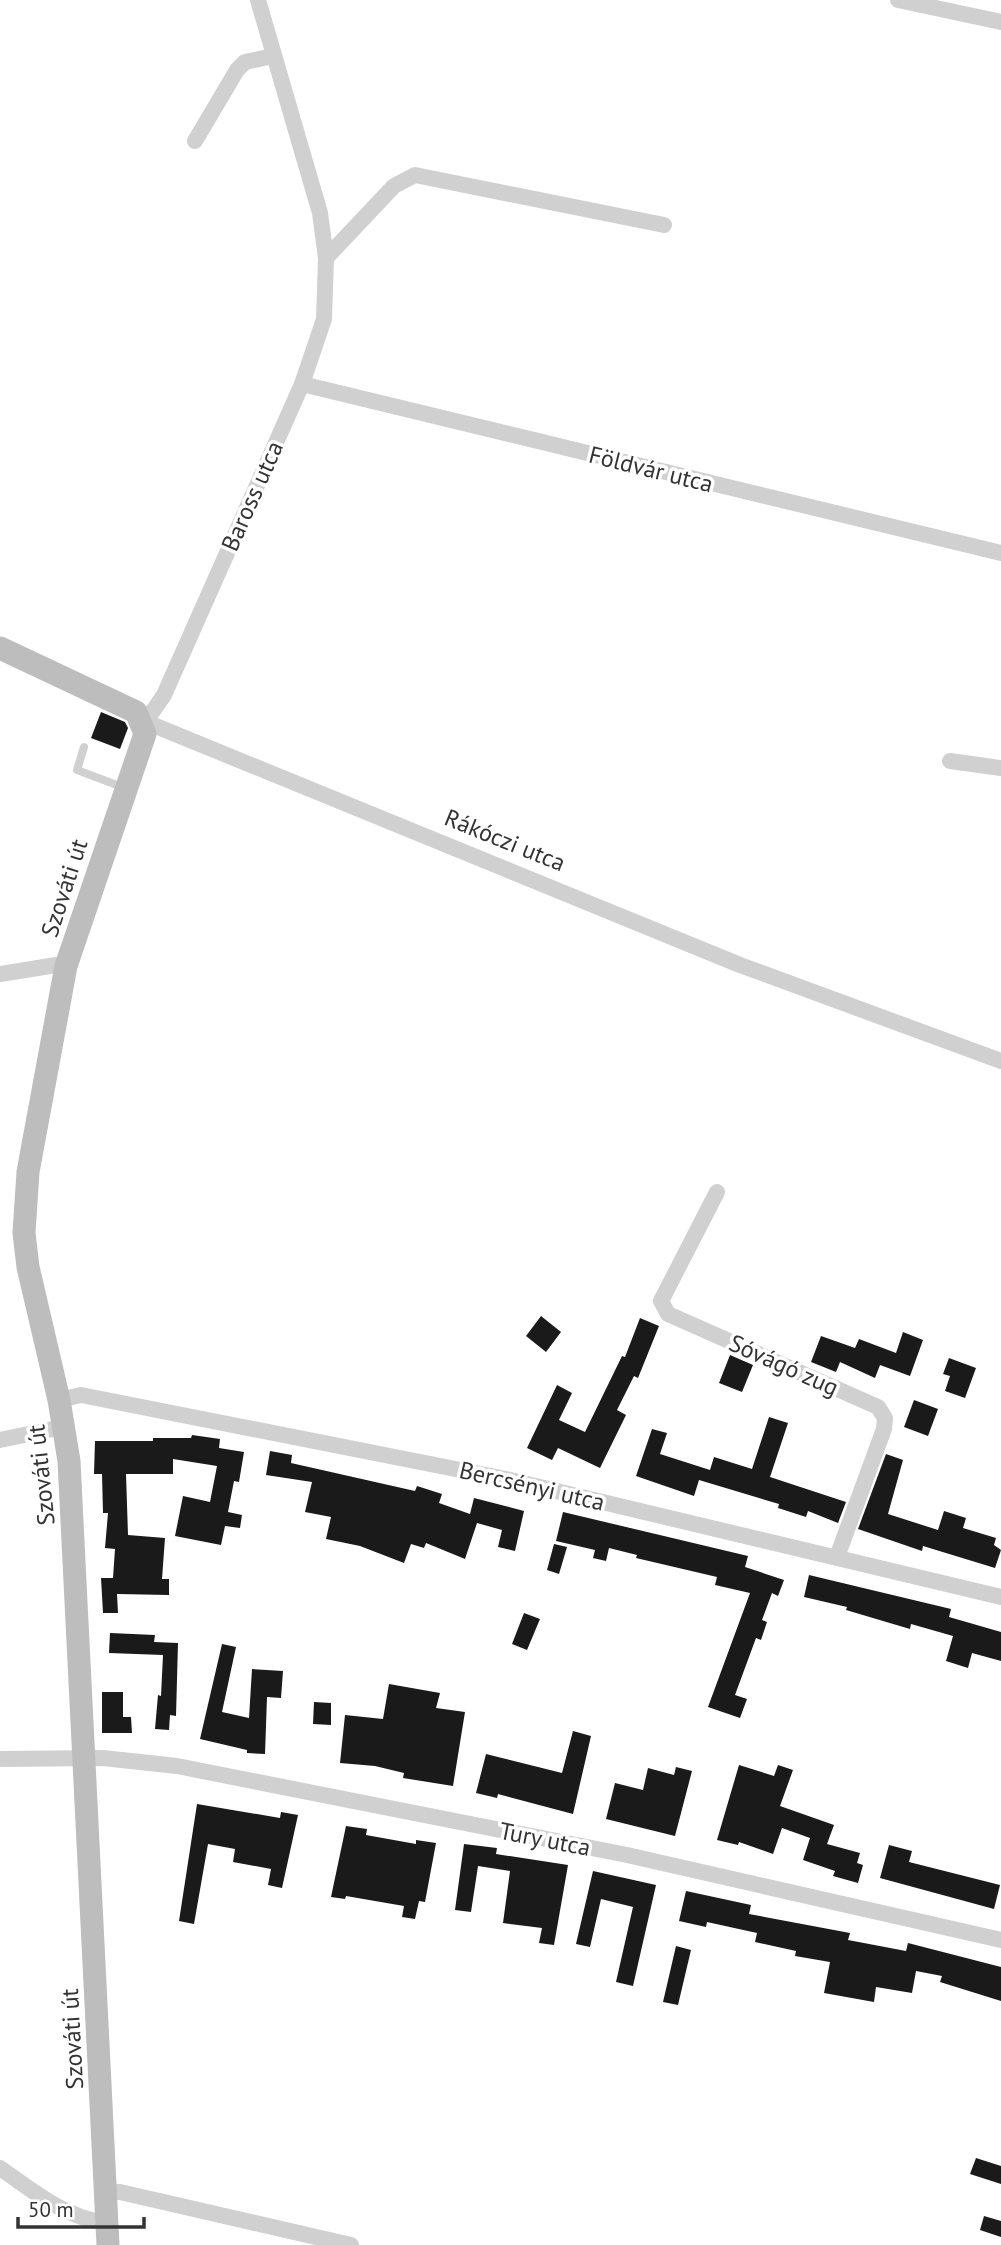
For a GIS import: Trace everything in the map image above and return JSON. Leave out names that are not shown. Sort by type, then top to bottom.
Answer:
[{"type":"main road","name":"Rákóczi utca","points":[[0,648],[126,706],[141,720]]},
{"type":"main road","name":"Szováti út","points":[[108,2234],[71,1486],[59,1400],[36,1309],[24,1233],[36,1120],[66,966],[145,734],[141,720]]},
{"type":"street","name":"Baross utca","points":[[141,720],[164,695],[302,384],[324,319],[326,258],[320,213],[258,0]]},
{"type":"street","points":[[898,0],[1001,22]]},
{"type":"street","points":[[195,141],[237,70],[245,62],[273,56]]},
{"type":"street","points":[[326,258],[394,186],[415,175],[664,225]]},
{"type":"street","name":"Földvár utca","points":[[302,384],[1001,553]]},
{"type":"street","name":"Rákóczi utca","points":[[141,720],[740,965],[1001,1061]]},
{"type":"street","points":[[950,761],[1001,768]]},
{"type":"street","points":[[0,974],[56,965],[66,966]]},
{"type":"street","name":"Sóvágó zug","points":[[716,1192],[661,1301],[668,1314],[878,1406],[885,1418],[884,1429],[837,1557]]},
{"type":"street","name":"Bercsényi utca","points":[[59,1400],[81,1395],[506,1479],[1001,1597]]},
{"type":"street","points":[[0,1440],[63,1427]]},
{"type":"street","name":"Tury utca","points":[[0,1759],[85,1758],[177,1766],[627,1855],[1001,1940]]},
{"type":"street","points":[[0,2168],[62,2211],[108,2234]]},
{"type":"street","points":[[105,2192],[120,2192],[351,2245]]},
{"type":"lane","points":[[84,747],[77,770],[125,788]]},
{"type":"building","points":[[101,712],[125,722],[128,728],[120,749],[91,738]]},
{"type":"building","points":[[541,1316],[561,1332],[546,1352],[526,1336]]},
{"type":"building","points":[[640,1318],[659,1326],[638,1378],[634,1376],[617,1410],[626,1415],[600,1468],[558,1448],[552,1460],[527,1448],[557,1385],[572,1393],[559,1420],[585,1432],[622,1356],[625,1357]]},
{"type":"building","points":[[903,1332],[923,1340],[910,1376],[880,1365],[875,1378],[840,1362],[836,1372],[811,1362],[821,1336],[855,1348],[859,1339],[896,1353]]},
{"type":"building","points":[[730,1355],[753,1365],[742,1392],[719,1383]]},
{"type":"building","points":[[949,1358],[976,1368],[965,1398],[945,1391],[950,1376],[943,1374]]},
{"type":"building","points":[[914,1400],[938,1409],[928,1436],[904,1427]]},
{"type":"building","points":[[769,1417],[788,1423],[770,1477],[846,1502],[838,1523],[808,1511],[806,1517],[778,1508],[779,1504],[699,1480],[694,1496],[636,1476],[652,1429],[667,1433],[660,1454],[710,1470],[714,1457],[752,1469]]},
{"type":"building","points":[[192,1435],[220,1439],[219,1448],[244,1452],[239,1482],[234,1481],[228,1512],[242,1515],[240,1528],[225,1526],[221,1545],[175,1536],[183,1496],[210,1502],[217,1466],[173,1459],[173,1474],[126,1474],[128,1535],[165,1538],[162,1579],[169,1579],[169,1595],[117,1594],[118,1613],[103,1613],[101,1578],[113,1578],[115,1549],[105,1548],[108,1513],[103,1513],[102,1474],[94,1474],[95,1441],[153,1441],[153,1438],[191,1438]]},
{"type":"building","points":[[270,1451],[292,1455],[291,1463],[415,1491],[417,1486],[442,1494],[439,1503],[470,1514],[474,1498],[524,1511],[515,1551],[498,1547],[502,1530],[477,1523],[465,1559],[426,1543],[424,1548],[411,1544],[404,1563],[360,1546],[326,1539],[331,1517],[305,1512],[312,1482],[266,1475]]},
{"type":"building","points":[[886,1454],[903,1460],[888,1514],[938,1530],[944,1511],[966,1518],[963,1528],[996,1538],[994,1545],[1001,1550],[995,1568],[923,1546],[922,1551],[858,1529]]},
{"type":"building","points":[[563,1512],[748,1556],[745,1567],[784,1580],[778,1596],[772,1593],[762,1620],[767,1622],[761,1640],[756,1638],[735,1695],[747,1699],[740,1718],[708,1707],[750,1593],[715,1585],[717,1577],[636,1558],[637,1555],[609,1548],[606,1561],[593,1558],[595,1550],[556,1541]]},
{"type":"building","points":[[554,1544],[567,1547],[559,1574],[547,1570]]},
{"type":"building","points":[[809,1575],[951,1609],[949,1617],[1001,1632],[1001,1661],[972,1653],[968,1668],[946,1661],[953,1636],[911,1624],[910,1629],[846,1610],[847,1607],[804,1597]]},
{"type":"building","points":[[524,1613],[540,1619],[527,1650],[512,1644]]},
{"type":"building","points":[[110,1633],[155,1635],[154,1642],[178,1643],[176,1716],[170,1715],[169,1730],[155,1729],[158,1695],[161,1696],[163,1655],[109,1653]]},
{"type":"building","points":[[222,1644],[236,1647],[222,1712],[249,1718],[252,1669],[283,1671],[281,1698],[267,1697],[265,1754],[247,1753],[247,1750],[200,1739]]},
{"type":"building","points":[[389,1684],[440,1693],[436,1708],[465,1712],[453,1786],[403,1778],[404,1773],[375,1766],[340,1763],[345,1715],[383,1719]]},
{"type":"building","points":[[102,1692],[123,1692],[123,1717],[131,1717],[132,1733],[102,1733]]},
{"type":"building","points":[[314,1702],[331,1703],[331,1725],[313,1724]]},
{"type":"building","points":[[573,1731],[591,1736],[573,1814],[498,1794],[497,1798],[476,1793],[486,1754],[562,1773]]},
{"type":"building","points":[[739,1765],[774,1776],[778,1765],[793,1770],[780,1806],[834,1825],[827,1844],[860,1853],[857,1863],[863,1865],[858,1883],[833,1876],[835,1871],[803,1860],[810,1838],[782,1828],[773,1854],[739,1842],[738,1845],[717,1840]]},
{"type":"building","points":[[676,1767],[692,1771],[675,1836],[606,1819],[615,1783],[643,1790],[648,1768],[674,1775]]},
{"type":"building","points":[[197,1804],[280,1818],[281,1812],[298,1815],[282,1888],[268,1885],[271,1869],[233,1862],[235,1849],[208,1844],[194,1924],[179,1921]]},
{"type":"building","points":[[346,1826],[367,1829],[366,1835],[416,1844],[416,1840],[436,1843],[425,1902],[419,1901],[415,1919],[402,1917],[404,1906],[346,1896],[345,1899],[331,1897]]},
{"type":"building","points":[[464,1844],[497,1848],[496,1854],[568,1865],[554,1945],[539,1943],[542,1928],[503,1923],[510,1871],[478,1866],[471,1912],[455,1910]]},
{"type":"building","points":[[889,1845],[912,1851],[909,1862],[1000,1885],[994,1909],[880,1878]]},
{"type":"building","points":[[593,1871],[656,1885],[633,1986],[616,1982],[633,1907],[601,1899],[590,1947],[576,1944]]},
{"type":"building","points":[[686,1891],[751,1905],[749,1914],[850,1933],[848,1940],[906,1951],[908,1943],[1001,1967],[1001,2001],[940,1982],[942,1976],[916,1971],[912,1993],[876,1987],[874,2002],[824,1993],[830,1962],[795,1956],[796,1951],[755,1942],[757,1933],[707,1922],[706,1927],[679,1921]]},
{"type":"building","points":[[676,1946],[691,1950],[678,2005],[663,2002]]},
{"type":"building","points":[[976,2158],[1001,2166],[1001,2184],[970,2174]]},
{"type":"building","points":[[984,2216],[1001,2221],[1001,2237],[980,2230]]}]
